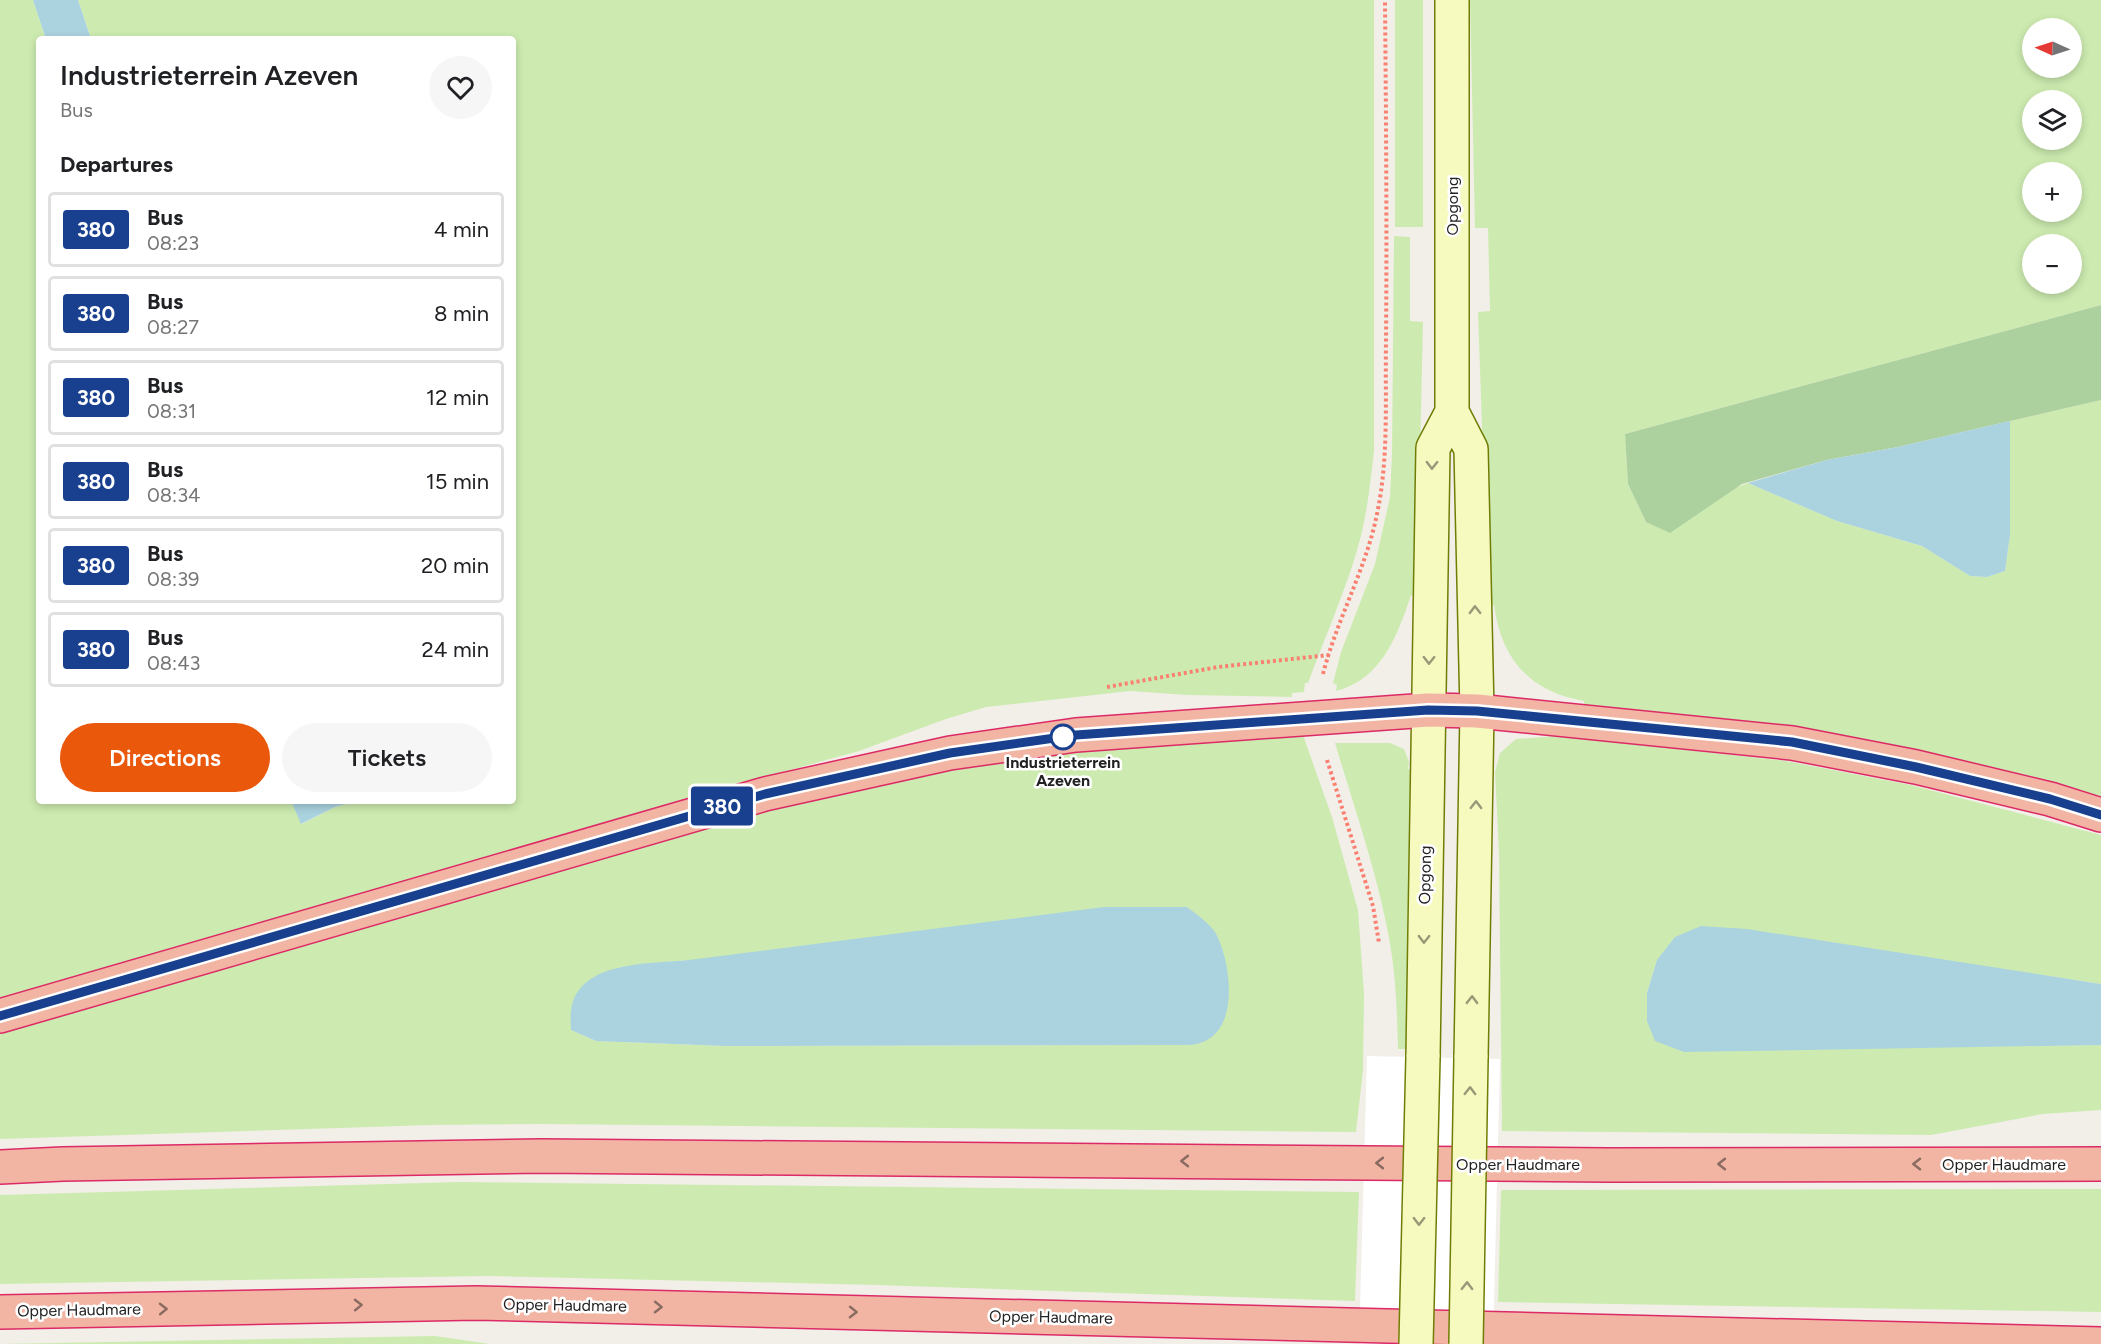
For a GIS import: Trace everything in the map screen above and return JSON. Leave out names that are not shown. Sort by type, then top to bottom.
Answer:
[{"type":"highway","points":[[0,1016],[765,794],[950,753],[1064,737],[1428,710],[1477,711],[1792,742],[1916,767],[2050,799],[2101,815]]},
{"type":"highway","name":"Opper Haudmare","points":[[0,1167],[541,1156],[1607,1165],[2101,1164]]},
{"type":"highway","name":"Opper Haudmare","points":[[0,1312],[488,1303],[2101,1344]]},
{"type":"main road","name":"Opgong","points":[[1452,0],[1452,412],[1471,449],[1477,711],[1466,1344]]},
{"type":"main road","name":"Opgong","points":[[1416,1344],[1433,448],[1452,412]]},
{"type":"path","points":[[1379,945],[1373,906],[1347,818],[1318,735],[1318,717],[1320,690],[1329,656],[1369,543],[1377,515],[1381,487],[1384,448],[1386,301],[1385,0]]},
{"type":"path","points":[[1101,688],[1218,667],[1329,656]]},
{"type":"green space","points":[[0,0],[33,0],[45,36],[36,36],[36,804],[293,804],[302,824],[335,807],[346,804],[516,804],[516,36],[90,36],[78,0],[1374,0],[1374,450],[1366,514],[1356,555],[1308,683],[1305,683],[1304,692],[1292,693],[1292,697],[1187,695],[1130,691],[986,707],[859,751],[681,800],[0,1001]]},
{"type":"green space","points":[[1395,0],[1423,0],[1423,227],[1395,227]]},
{"type":"green space","points":[[1470,0],[2101,0],[2101,305],[1625,434],[1628,484],[1646,522],[1748,483],[1837,521],[1922,546],[1970,576],[1987,577],[2005,571],[2010,535],[2010,421],[2101,400],[2101,800],[1689,717],[1584,705],[1584,701],[1548,690],[1521,670],[1503,642],[1494,605],[1490,605],[1488,597],[1478,312],[1490,311],[1488,228],[1475,228]]},
{"type":"green space","points":[[1394,236],[1410,237],[1410,321],[1423,322],[1417,590],[1413,596],[1411,595],[1386,654],[1365,677],[1336,691],[1337,685],[1333,683],[1341,652],[1375,564],[1390,497]]},
{"type":"green space","points":[[2101,305],[2101,400],[1898,447],[1827,460],[1742,484],[1670,533],[1646,522],[1628,484],[1625,434]]},
{"type":"green space","points":[[1303,735],[1332,817],[1358,910],[1364,994],[1363,1070],[1356,1132],[542,1124],[431,1125],[0,1139],[0,1032],[770,807],[960,768],[1077,750]],"holes":[[[689,960],[1203,1043],[1175,1045],[725,1046],[596,1041],[571,1030],[620,967]]]},
{"type":"green space","points":[[1558,736],[1786,761],[1911,785],[2101,835],[2101,984],[2049,976],[1657,960],[1647,993],[1647,1021],[1905,1047],[2101,1045],[2101,1110],[2043,1114],[1931,1135],[1502,1131],[1499,852],[1495,772],[1500,753],[1516,739]]},
{"type":"green space","points":[[1335,743],[1390,743],[1404,749],[1409,762],[1408,769],[1413,770],[1407,1049],[1398,1049],[1395,980],[1384,913],[1365,840]]},
{"type":"green space","points":[[459,1182],[1359,1192],[1355,1301],[877,1285],[489,1276],[0,1284],[0,1195]]},
{"type":"green space","points":[[2101,1189],[2101,1312],[1498,1302],[1501,1190]]},
{"type":"green space","points":[[435,1336],[490,1344],[0,1344]]},
{"type":"water","points":[[33,0],[78,0],[90,36],[45,36]]},
{"type":"water","points":[[2010,421],[2010,535],[2005,571],[1987,577],[1970,576],[1922,546],[1837,521],[1748,483],[1827,460],[1898,447]]},
{"type":"water","points":[[292,804],[346,804],[335,807],[301,824]]},
{"type":"water","points":[[1104,907],[1187,907],[1215,932],[1225,959],[1229,992],[1223,1023],[1215,1034],[1193,1045],[725,1046],[596,1041],[571,1030],[571,1011],[576,994],[587,982],[618,968]]},
{"type":"water","points":[[1701,926],[1747,929],[2101,984],[2101,1045],[1684,1052],[1655,1041],[1647,1021],[1647,993],[1657,960],[1675,937]]},
{"type":"pier","points":[[1367,1056],[1500,1059],[1493,1344],[1359,1344]]},
{"type":"bus line","name":"380","points":[[0,1016],[765,794],[950,753],[1076,735],[1428,710],[1477,711],[1792,742],[1916,767],[2050,799],[2101,815]]},
{"type":"place","name":"Industrieterrein Azeven","points":[[1063,737]]}]
